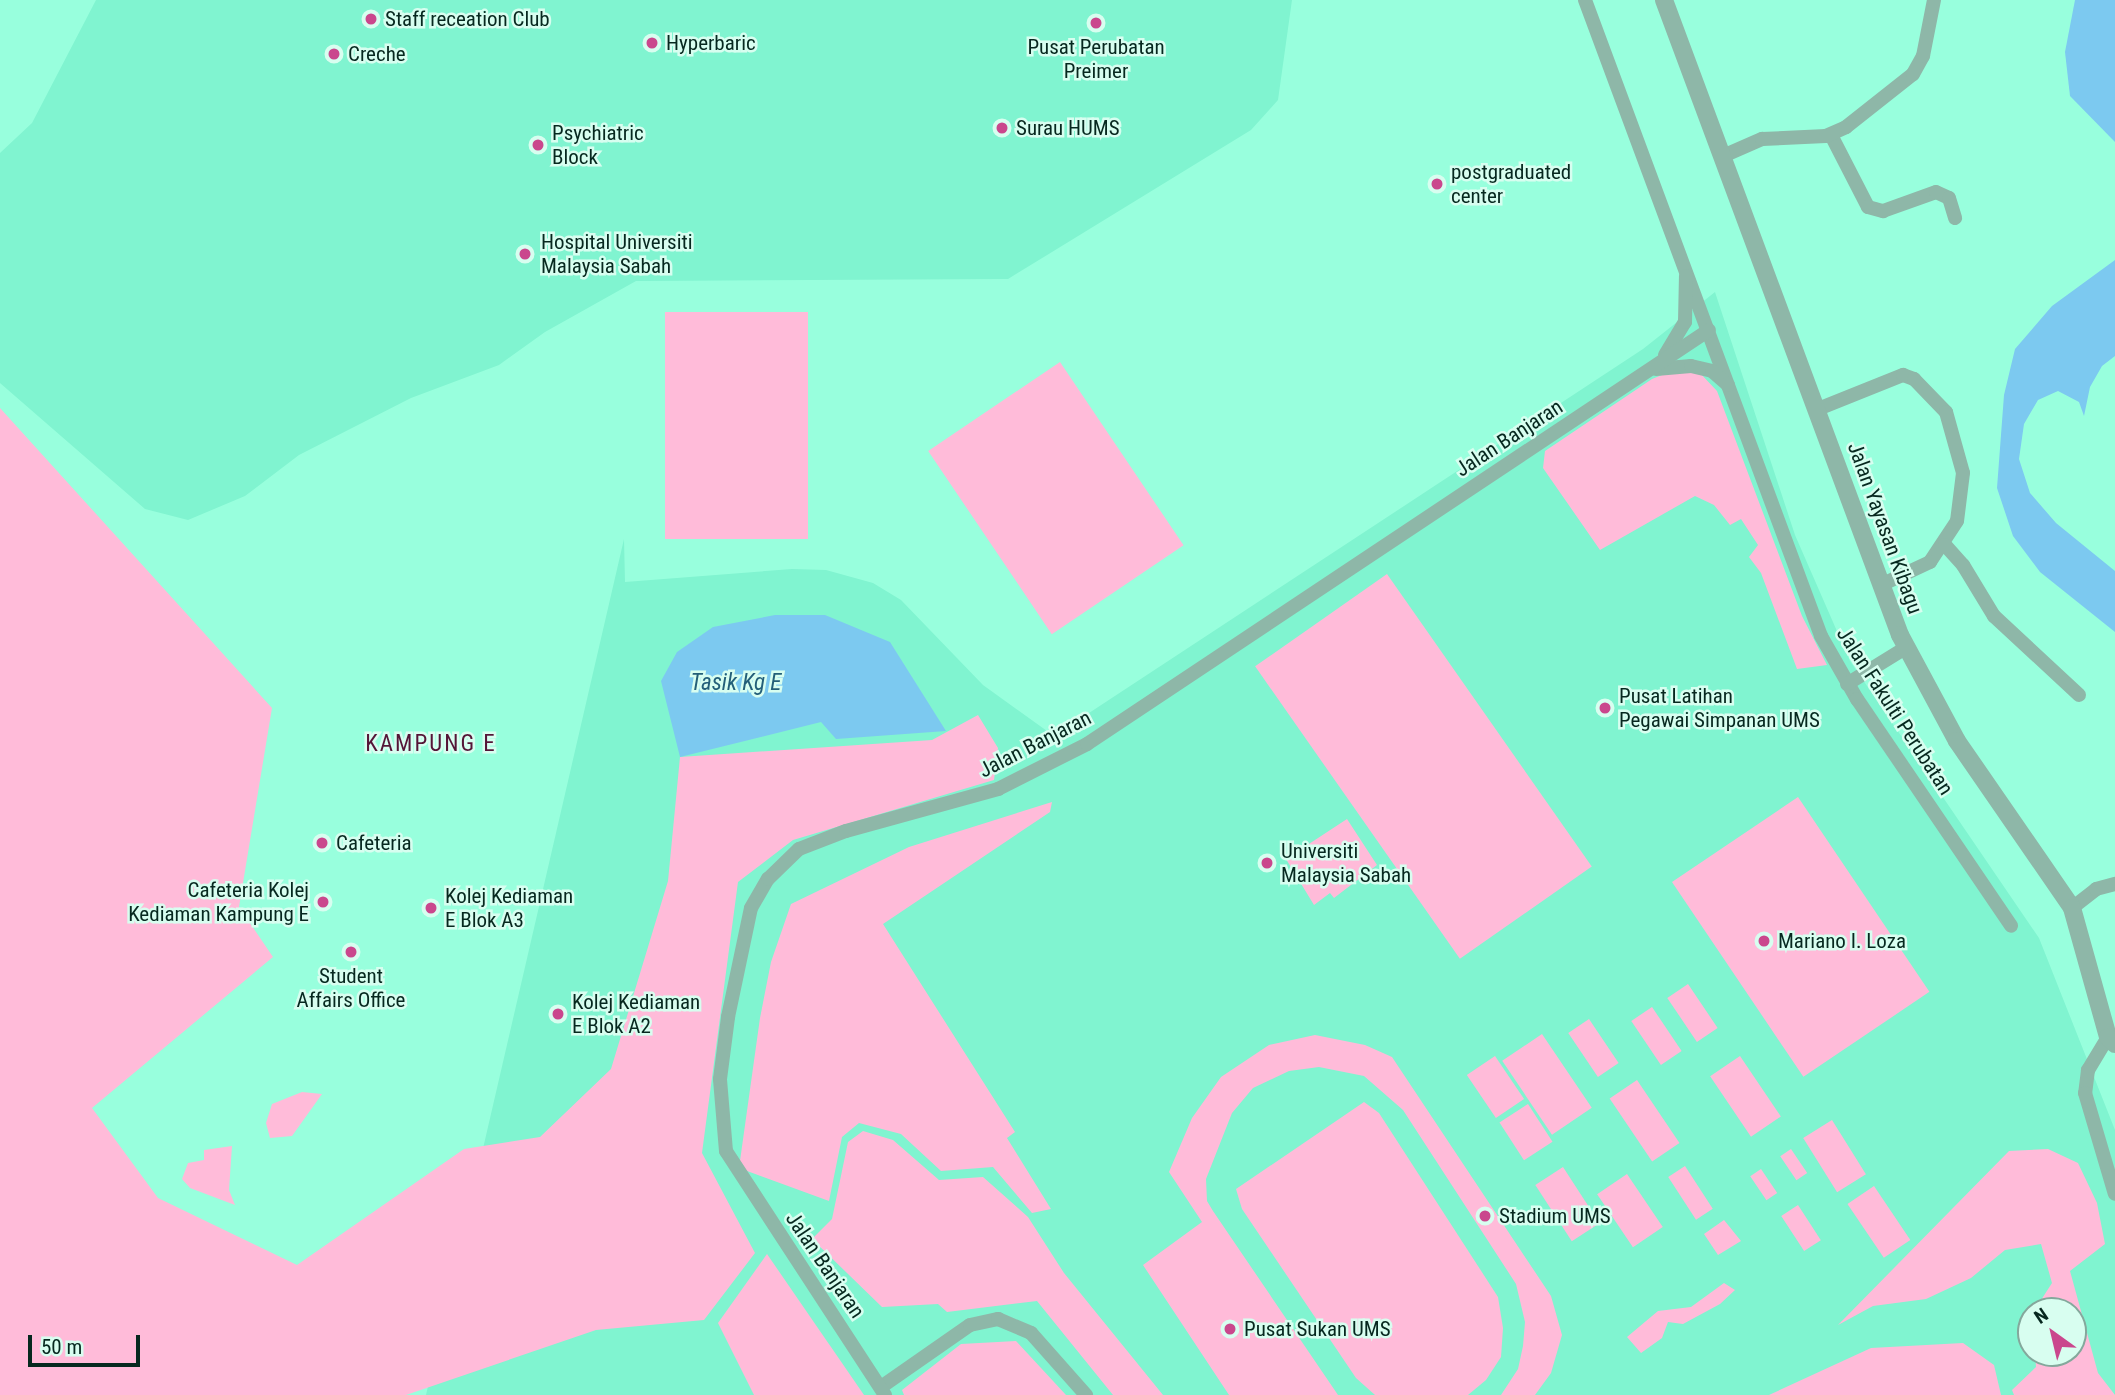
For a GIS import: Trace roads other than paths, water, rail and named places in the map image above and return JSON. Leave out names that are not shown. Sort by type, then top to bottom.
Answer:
[{"type":"street","name":"Jalan Fakulti Perubatan","points":[[1585,0],[1821,636],[1847,684],[2011,926]]},
{"type":"street","name":"Jalan Yayasan Kibagu","points":[[1664,0],[1818,409],[1881,586],[1907,647],[1957,740],[2072,908],[2112,1041]]},
{"type":"street","points":[[1723,156],[1762,139],[1831,135],[1913,74],[1923,56],[1934,0]]},
{"type":"street","points":[[1831,135],[1868,207],[1883,211],[1936,192],[1949,198],[1955,218]]},
{"type":"street","points":[[1649,371],[1685,322],[1686,268]]},
{"type":"street","name":"Jalan Banjaran","points":[[883,1391],[726,1151],[720,1079],[728,1017],[751,908],[768,879],[799,849],[846,831],[998,789],[1087,744],[1709,330]]},
{"type":"street","points":[[1649,371],[1691,366],[1712,371],[1729,386]]},
{"type":"street","points":[[1818,409],[1903,374],[1914,379],[1946,412],[1964,473],[1957,521],[1945,545],[1930,562],[1881,586]]},
{"type":"street","points":[[1945,545],[1963,565],[1994,616],[2079,695]]},
{"type":"street","points":[[1847,684],[1907,647]]},
{"type":"street","points":[[2072,908],[2096,889],[2115,884]]},
{"type":"street","points":[[2112,1041],[2088,1070],[2085,1093],[2115,1194]]},
{"type":"street","points":[[883,1391],[970,1325],[998,1319],[1031,1333],[1086,1395]]},
{"type":"water","points":[[2075,0],[2115,0],[2115,142],[2070,96],[2065,52]]},
{"type":"water","points":[[2115,260],[2115,356],[2102,366],[2090,387],[2084,416],[2079,402],[2058,391],[2038,400],[2024,424],[2019,459],[2030,493],[2056,523],[2115,571],[2115,632],[2040,572],[2013,536],[1997,488],[2004,395],[2015,349],[2052,306]]},
{"type":"water","name":"Tasik Kg E","points":[[775,615],[825,615],[890,642],[946,731],[836,739],[821,722],[680,757],[661,681],[677,652],[713,627]]},
{"type":"place","name":"Staff receation Club","points":[[371,19]]},
{"type":"place","name":"Pusat Perubatan Preimer","points":[[1096,23]]},
{"type":"place","name":"Hyperbaric","points":[[652,43]]},
{"type":"place","name":"Creche","points":[[334,54]]},
{"type":"place","name":"Surau HUMS","points":[[1002,128]]},
{"type":"place","name":"Psychiatric Block","points":[[538,145]]},
{"type":"place","name":"postgraduated center","points":[[1437,184]]},
{"type":"place","name":"Hospital Universiti Malaysia Sabah","points":[[525,254]]},
{"type":"place","name":"Pusat Latihan Pegawai Simpanan UMS","points":[[1605,708]]},
{"type":"place","name":"Cafeteria","points":[[322,843]]},
{"type":"place","name":"Universiti Malaysia Sabah","points":[[1267,863]]},
{"type":"place","name":"Cafeteria Kolej Kediaman Kampung E","points":[[323,902]]},
{"type":"place","name":"Kolej Kediaman E Blok A3","points":[[431,908]]},
{"type":"place","name":"Mariano I. Loza","points":[[1764,941]]},
{"type":"place","name":"Student Affairs Office","points":[[351,952]]},
{"type":"place","name":"Kolej Kediaman E Blok A2","points":[[558,1014]]},
{"type":"place","name":"Stadium UMS","points":[[1485,1216]]},
{"type":"place","name":"Pusat Sukan UMS","points":[[1230,1329]]},
{"type":"district","name":"KAMPUNG E","points":[[431,744]]}]
